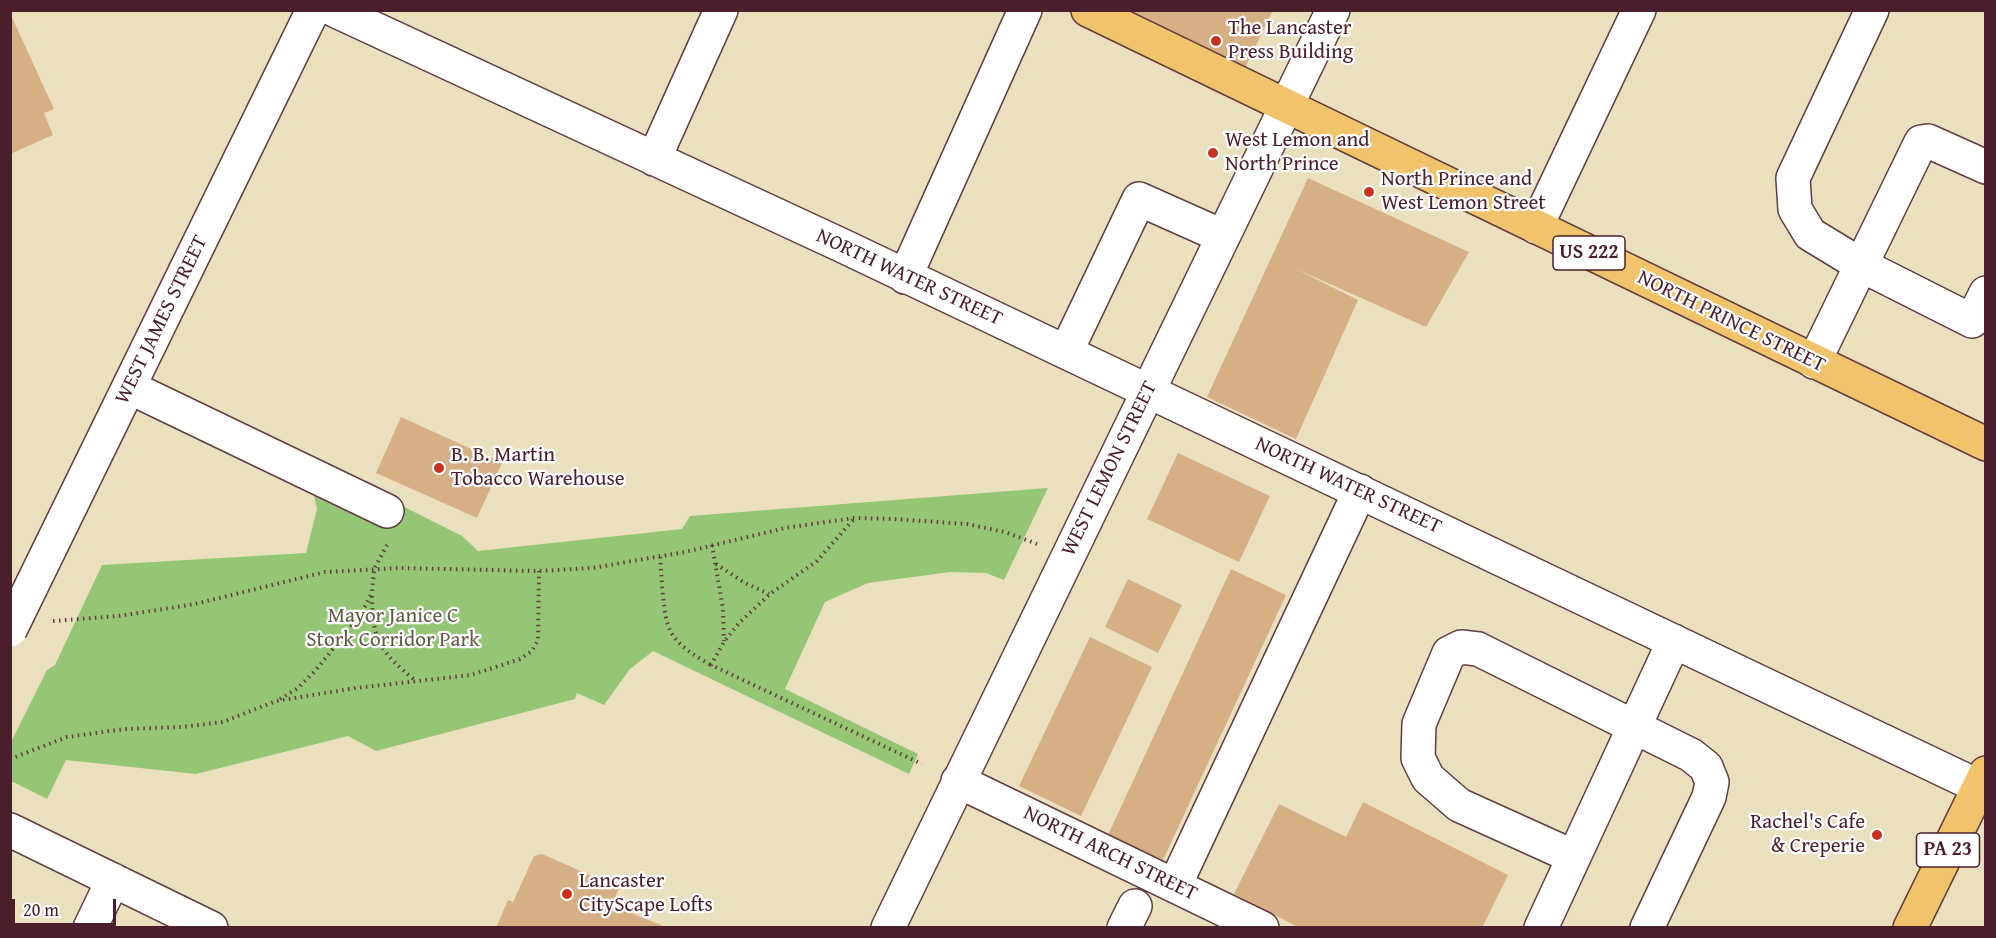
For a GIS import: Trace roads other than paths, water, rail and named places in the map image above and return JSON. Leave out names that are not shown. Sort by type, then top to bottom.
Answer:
[{"type":"main road","name":"NORTH PRINCE STREET","points":[[1088,10],[1986,444]]},
{"type":"main road","name":"PA 23","points":[[1910,927],[1983,783]]},
{"type":"street","name":"WEST JAMES STREET","points":[[10,630],[313,10]]},
{"type":"street","name":"NORTH WATER STREET","points":[[334,10],[1066,352],[1674,641],[1983,783]]},
{"type":"street","points":[[654,159],[721,10]]},
{"type":"street","points":[[905,277],[1025,10]]},
{"type":"street","name":"WEST LEMON STREET","points":[[888,927],[1333,10]]},
{"type":"street","points":[[1536,227],[1639,10]]},
{"type":"street","points":[[1872,10],[1793,178],[1795,209],[1810,234],[1861,265],[1981,313]]},
{"type":"street","points":[[1814,362],[1921,142],[1928,141],[1986,167]]},
{"type":"street","points":[[1066,352],[1139,199],[1222,236]]},
{"type":"street","points":[[129,387],[387,511]]},
{"type":"street","points":[[1175,885],[1360,491]]},
{"type":"street","points":[[1541,927],[1674,641]]},
{"type":"street","points":[[1574,857],[1459,805],[1428,778],[1418,758],[1419,724],[1449,653],[1461,646],[1478,649],[1635,726],[1691,755],[1706,767],[1712,782],[1708,797],[1647,927]]},
{"type":"street","name":"NORTH ARCH STREET","points":[[958,781],[1175,885],[1240,923]]},
{"type":"street","points":[[10,830],[211,927]]},
{"type":"street","points":[[90,927],[113,880]]},
{"type":"place","name":"The Lancaster Press Building","points":[[1216,41]]},
{"type":"place","name":"West Lemon and North Prince","points":[[1213,153]]},
{"type":"place","name":"North Prince and West Lemon Street","points":[[1369,192]]},
{"type":"place","name":"B. B. Martin Tobacco Warehouse","points":[[439,468]]},
{"type":"place","name":"Rachel's Cafe & Creperie","points":[[1877,835]]},
{"type":"place","name":"Lancaster CityScape Lofts","points":[[567,894]]},
{"type":"park label","name":"Mayor Janice C Stork Corridor Park","points":[[393,629]]}]
